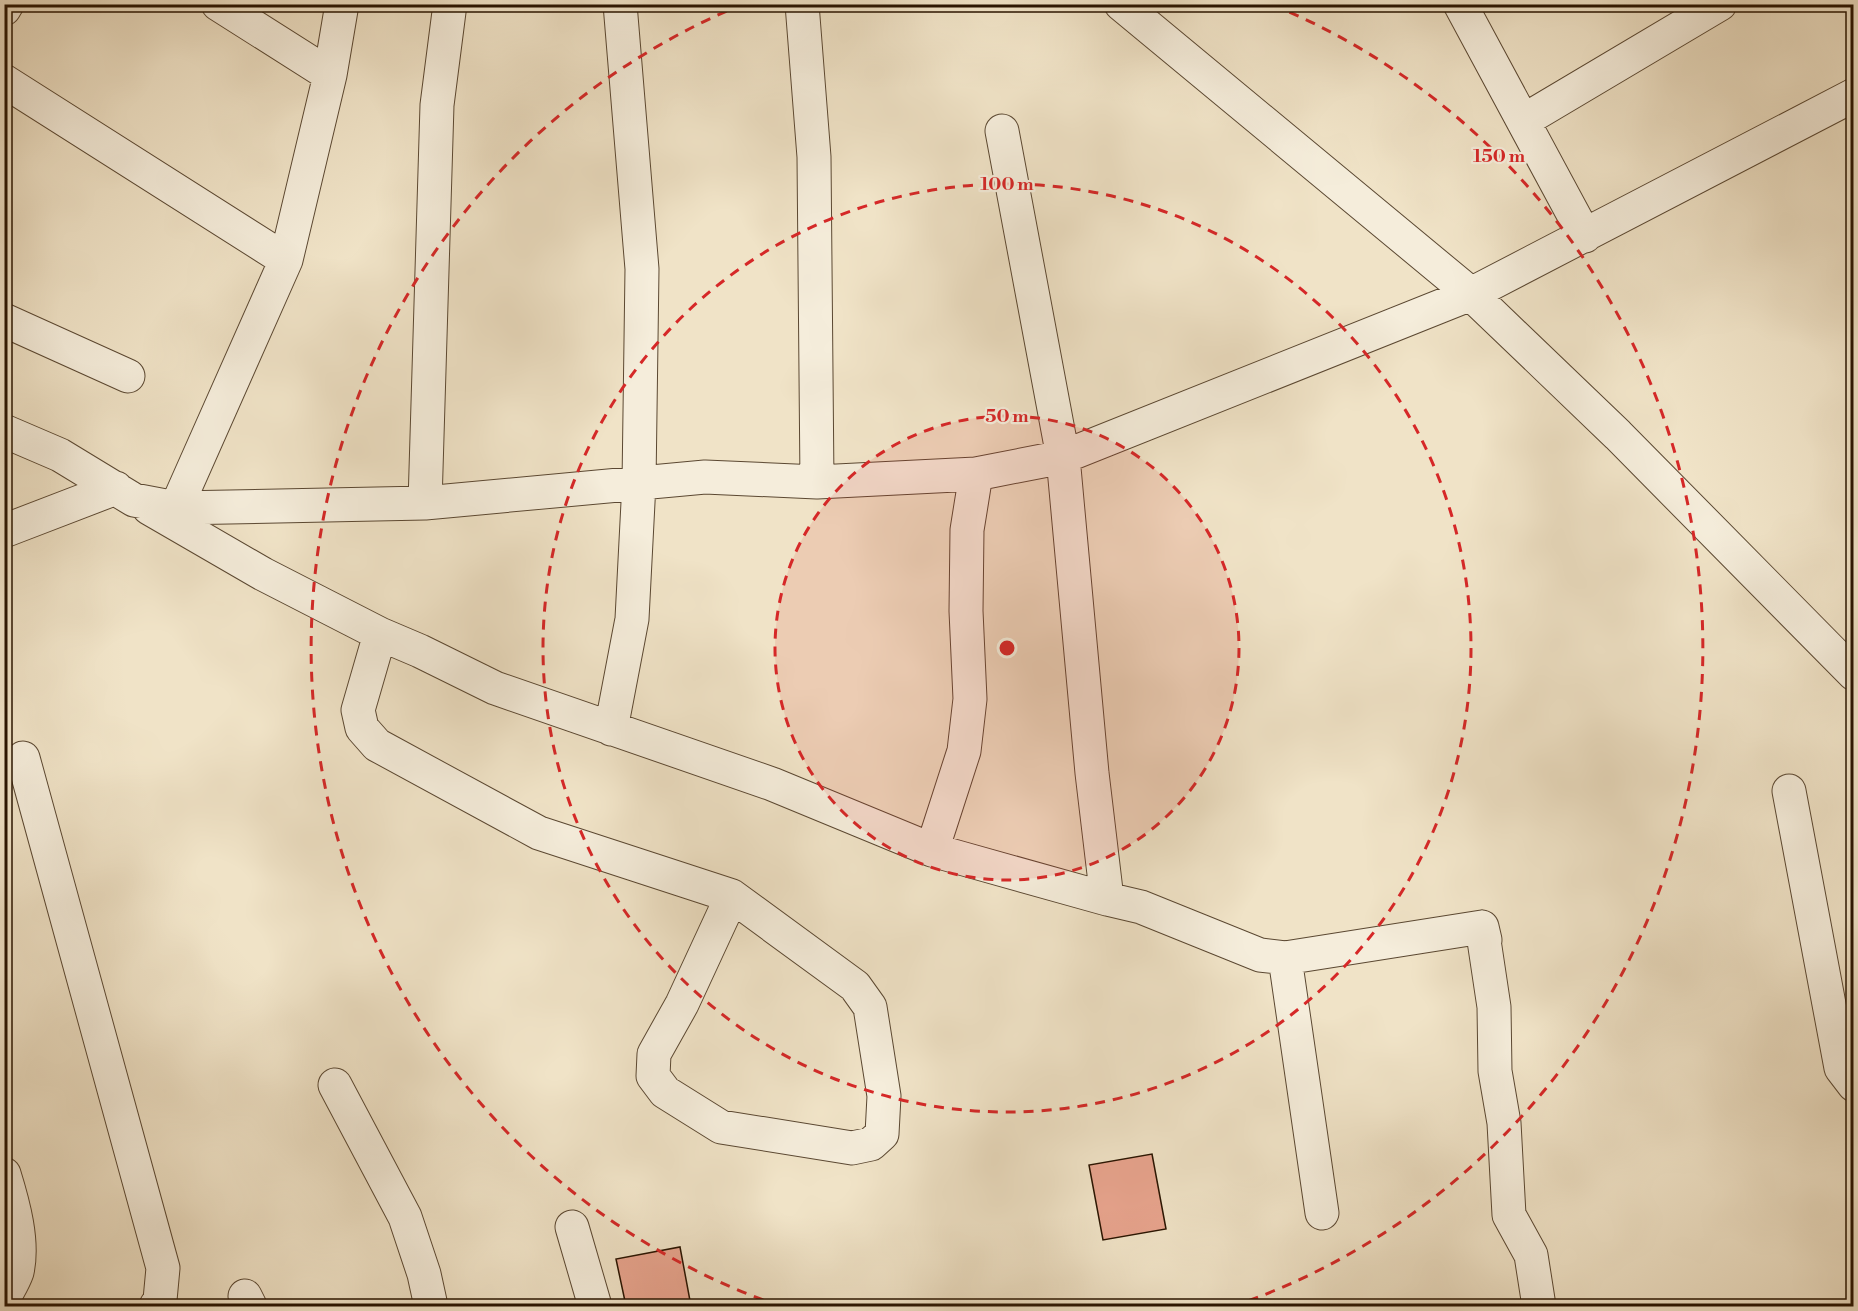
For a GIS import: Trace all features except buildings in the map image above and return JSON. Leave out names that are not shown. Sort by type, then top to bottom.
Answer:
[{"type":"street","points":[[4,9],[7,4]]},
{"type":"street","points":[[219,4],[330,75]]},
{"type":"street","points":[[176,508],[286,260],[330,75],[342,4]]},
{"type":"street","points":[[425,503],[437,105],[450,4]]},
{"type":"street","points":[[611,729],[632,619],[639,483],[642,269],[620,4]]},
{"type":"street","points":[[802,4],[814,157],[817,482]]},
{"type":"street","points":[[1121,4],[1471,294],[1618,435],[1854,674]]},
{"type":"street","points":[[1460,4],[1585,236]]},
{"type":"street","points":[[1522,121],[1720,4]]},
{"type":"street","points":[[4,81],[286,260]]},
{"type":"street","points":[[4,531],[125,494],[176,508],[425,503],[705,477],[817,482],[976,474],[1063,457],[1471,294],[1854,95]]},
{"type":"street","points":[[1002,131],[1063,457],[1092,773],[1107,899]]},
{"type":"street","points":[[4,320],[128,376]]},
{"type":"street","points":[[4,431],[60,455],[263,574],[380,634],[495,688],[772,784],[932,850],[1142,907],[1260,955],[1285,958],[1484,934],[1494,1007],[1495,1071],[1504,1123],[1509,1215],[1531,1255],[1539,1306]]},
{"type":"street","points":[[932,850],[964,751],[970,699],[966,611],[967,530],[976,474]]},
{"type":"street","points":[[380,634],[358,710],[362,728],[377,745],[539,833],[732,896],[855,986],[870,1007],[884,1096],[882,1134],[871,1144],[852,1148],[721,1127],[665,1092],[652,1076],[654,1054],[682,1004],[732,896]]},
{"type":"street","points":[[23,758],[163,1268],[160,1300],[156,1306]]},
{"type":"street","points":[[1789,791],[1841,1068],[1854,1085]]},
{"type":"street","points":[[1285,958],[1322,1213]]},
{"type":"street","points":[[335,1085],[405,1217],[424,1274],[431,1306]]},
{"type":"street","points":[[4,1174],[14,1208],[18,1242],[17,1272],[4,1298]]},
{"type":"street","points":[[572,1227],[596,1306]]}]
